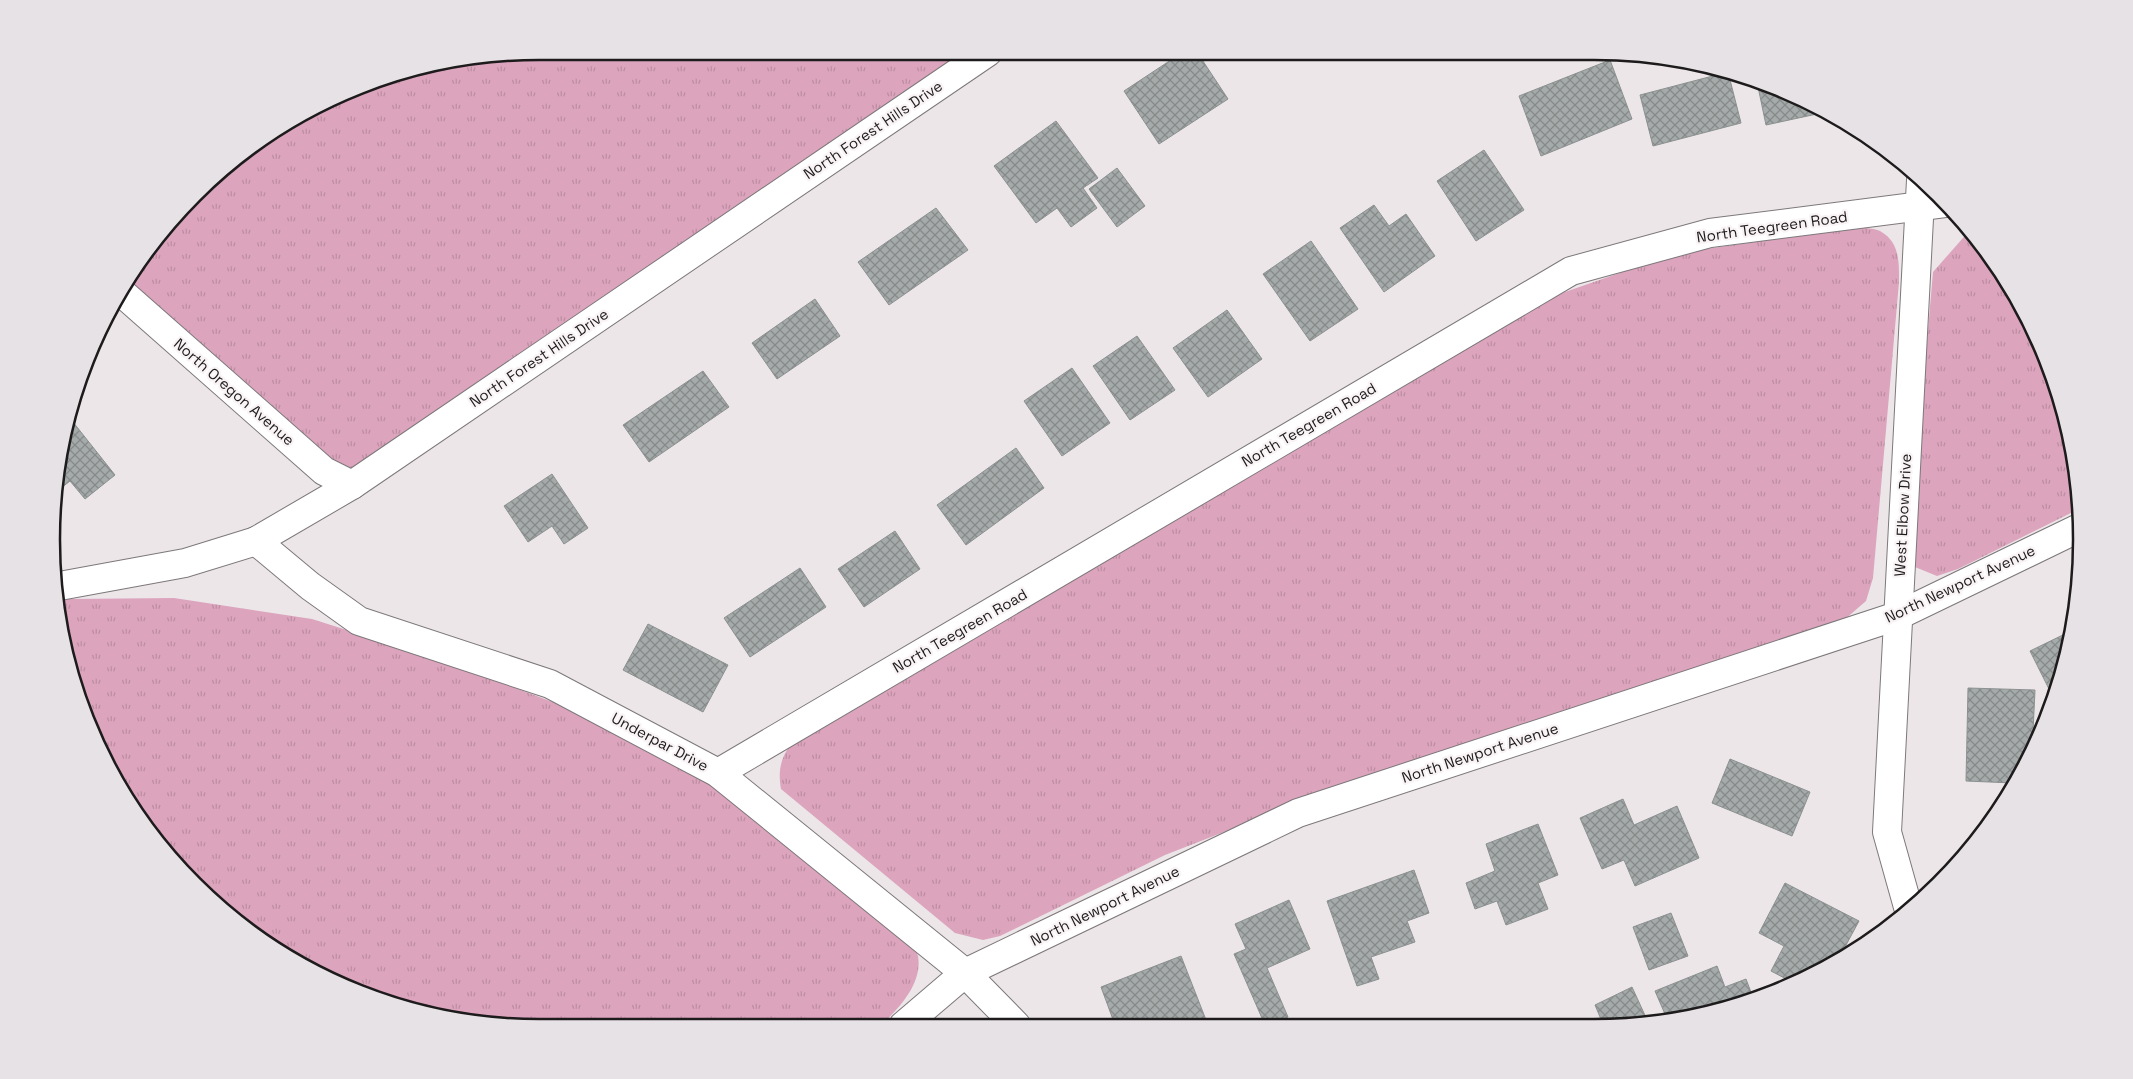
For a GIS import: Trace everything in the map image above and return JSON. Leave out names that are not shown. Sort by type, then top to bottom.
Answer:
[{"type":"street","name":"North Forest Hills Drive","points":[[62,585],[185,563],[256,541],[352,485],[976,60]]},
{"type":"street","name":"West Elbow Drive","points":[[1907,903],[1887,832],[1897,616],[1932,205]]},
{"type":"street","name":"North Teegreen Road","points":[[718,773],[1571,271],[1710,233],[1932,205]]},
{"type":"street","name":"North Oregon Avenue","points":[[126,297],[324,471],[352,485]]},
{"type":"street","name":"North Newport Avenue","points":[[911,1019],[965,973],[1298,813],[1897,616],[2073,531]]},
{"type":"street","name":"Underpar Drive","points":[[256,541],[310,586],[359,621],[550,684],[718,773],[965,973],[1010,1019]]},
{"type":"green space","points":[[540,60],[956,60],[352,472],[310,460],[125,298],[159,248],[200,200],[248,159],[300,124],[327,109],[385,85],[415,76],[477,64]]},
{"type":"green space","points":[[1856,227],[1878,230],[1891,241],[1897,253],[1899,282],[1873,578],[1866,601],[1844,620],[1283,809],[1165,855],[1000,936],[983,940],[955,933],[781,789],[781,766],[790,745],[1482,332],[1565,292],[1634,268],[1699,250]]},
{"type":"green space","points":[[1965,236],[2009,300],[2037,356],[2057,415],[2069,477],[2072,512],[1958,569],[1937,576],[1915,567],[1909,553],[1933,272]]},
{"type":"green space","points":[[174,598],[312,619],[438,659],[582,713],[691,772],[761,815],[901,930],[918,956],[919,966],[913,986],[902,1004],[888,1019],[540,1019],[477,1015],[415,1003],[385,994],[327,970],[273,938],[223,900],[179,856],[141,806],[109,752],[85,694],[69,633],[64,600]]},
{"type":"building","points":[[1171,60],[1202,60],[1228,99],[1159,144],[1124,91]]},
{"type":"building","points":[[1610,61],[1632,119],[1541,156],[1519,96]]},
{"type":"building","points":[[1718,76],[1730,80],[1741,123],[1653,146],[1640,95]]},
{"type":"building","points":[[1758,89],[1815,114],[1766,125]]},
{"type":"building","points":[[1056,121],[1098,178],[1083,188],[1097,208],[1071,227],[1057,208],[1036,223],[994,166]]},
{"type":"building","points":[[1484,150],[1524,210],[1476,241],[1437,181]]},
{"type":"building","points":[[1117,168],[1145,206],[1117,227],[1089,189]]},
{"type":"building","points":[[1374,205],[1389,226],[1406,214],[1435,256],[1384,292],[1340,228]]},
{"type":"building","points":[[936,208],[968,250],[889,305],[858,262]]},
{"type":"building","points":[[1311,241],[1358,309],[1310,341],[1263,274]]},
{"type":"building","points":[[815,299],[840,336],[777,379],[752,343]]},
{"type":"building","points":[[1227,310],[1262,359],[1208,397],[1173,348]]},
{"type":"building","points":[[1137,336],[1175,390],[1130,420],[1093,366]]},
{"type":"building","points":[[1072,368],[1110,423],[1062,456],[1024,401]]},
{"type":"building","points":[[703,371],[729,407],[649,462],[623,425]]},
{"type":"building","points":[[74,423],[115,475],[85,499],[70,481],[63,486]]},
{"type":"building","points":[[1016,448],[1044,488],[966,545],[937,505]]},
{"type":"building","points":[[552,474],[588,528],[564,544],[552,526],[528,542],[504,506]]},
{"type":"building","points":[[895,531],[920,569],[864,607],[838,569]]},
{"type":"building","points":[[800,568],[826,607],[750,657],[724,618]]},
{"type":"building","points":[[648,624],[728,665],[703,712],[623,670]]},
{"type":"building","points":[[2064,635],[2049,690],[2030,651]]},
{"type":"building","points":[[1968,688],[2035,690],[2033,732],[2007,783],[1966,781]]},
{"type":"building","points":[[1730,759],[1810,792],[1792,836],[1712,803]]},
{"type":"building","points":[[1623,799],[1634,825],[1677,806],[1699,858],[1635,886],[1624,860],[1602,869],[1580,818]]},
{"type":"building","points":[[1538,824],[1558,875],[1538,883],[1548,909],[1506,925],[1497,901],[1475,909],[1466,883],[1495,871],[1486,844]]},
{"type":"building","points":[[1414,870],[1429,913],[1407,921],[1415,942],[1371,957],[1379,979],[1357,986],[1327,901]]},
{"type":"building","points":[[1785,883],[1859,921],[1845,948],[1786,979],[1771,971],[1784,946],[1759,933]]},
{"type":"building","points":[[1289,900],[1310,949],[1267,968],[1288,1017],[1284,1019],[1262,1019],[1234,954],[1246,949],[1235,924]]},
{"type":"building","points":[[1671,913],[1688,956],[1649,970],[1633,927]]},
{"type":"building","points":[[1181,956],[1206,1019],[1113,1019],[1101,987]]},
{"type":"building","points":[[1717,966],[1725,987],[1746,979],[1751,993],[1718,1003],[1665,1014],[1655,991]]},
{"type":"building","points":[[1632,987],[1645,1016],[1601,1019],[1595,1005]]}]
